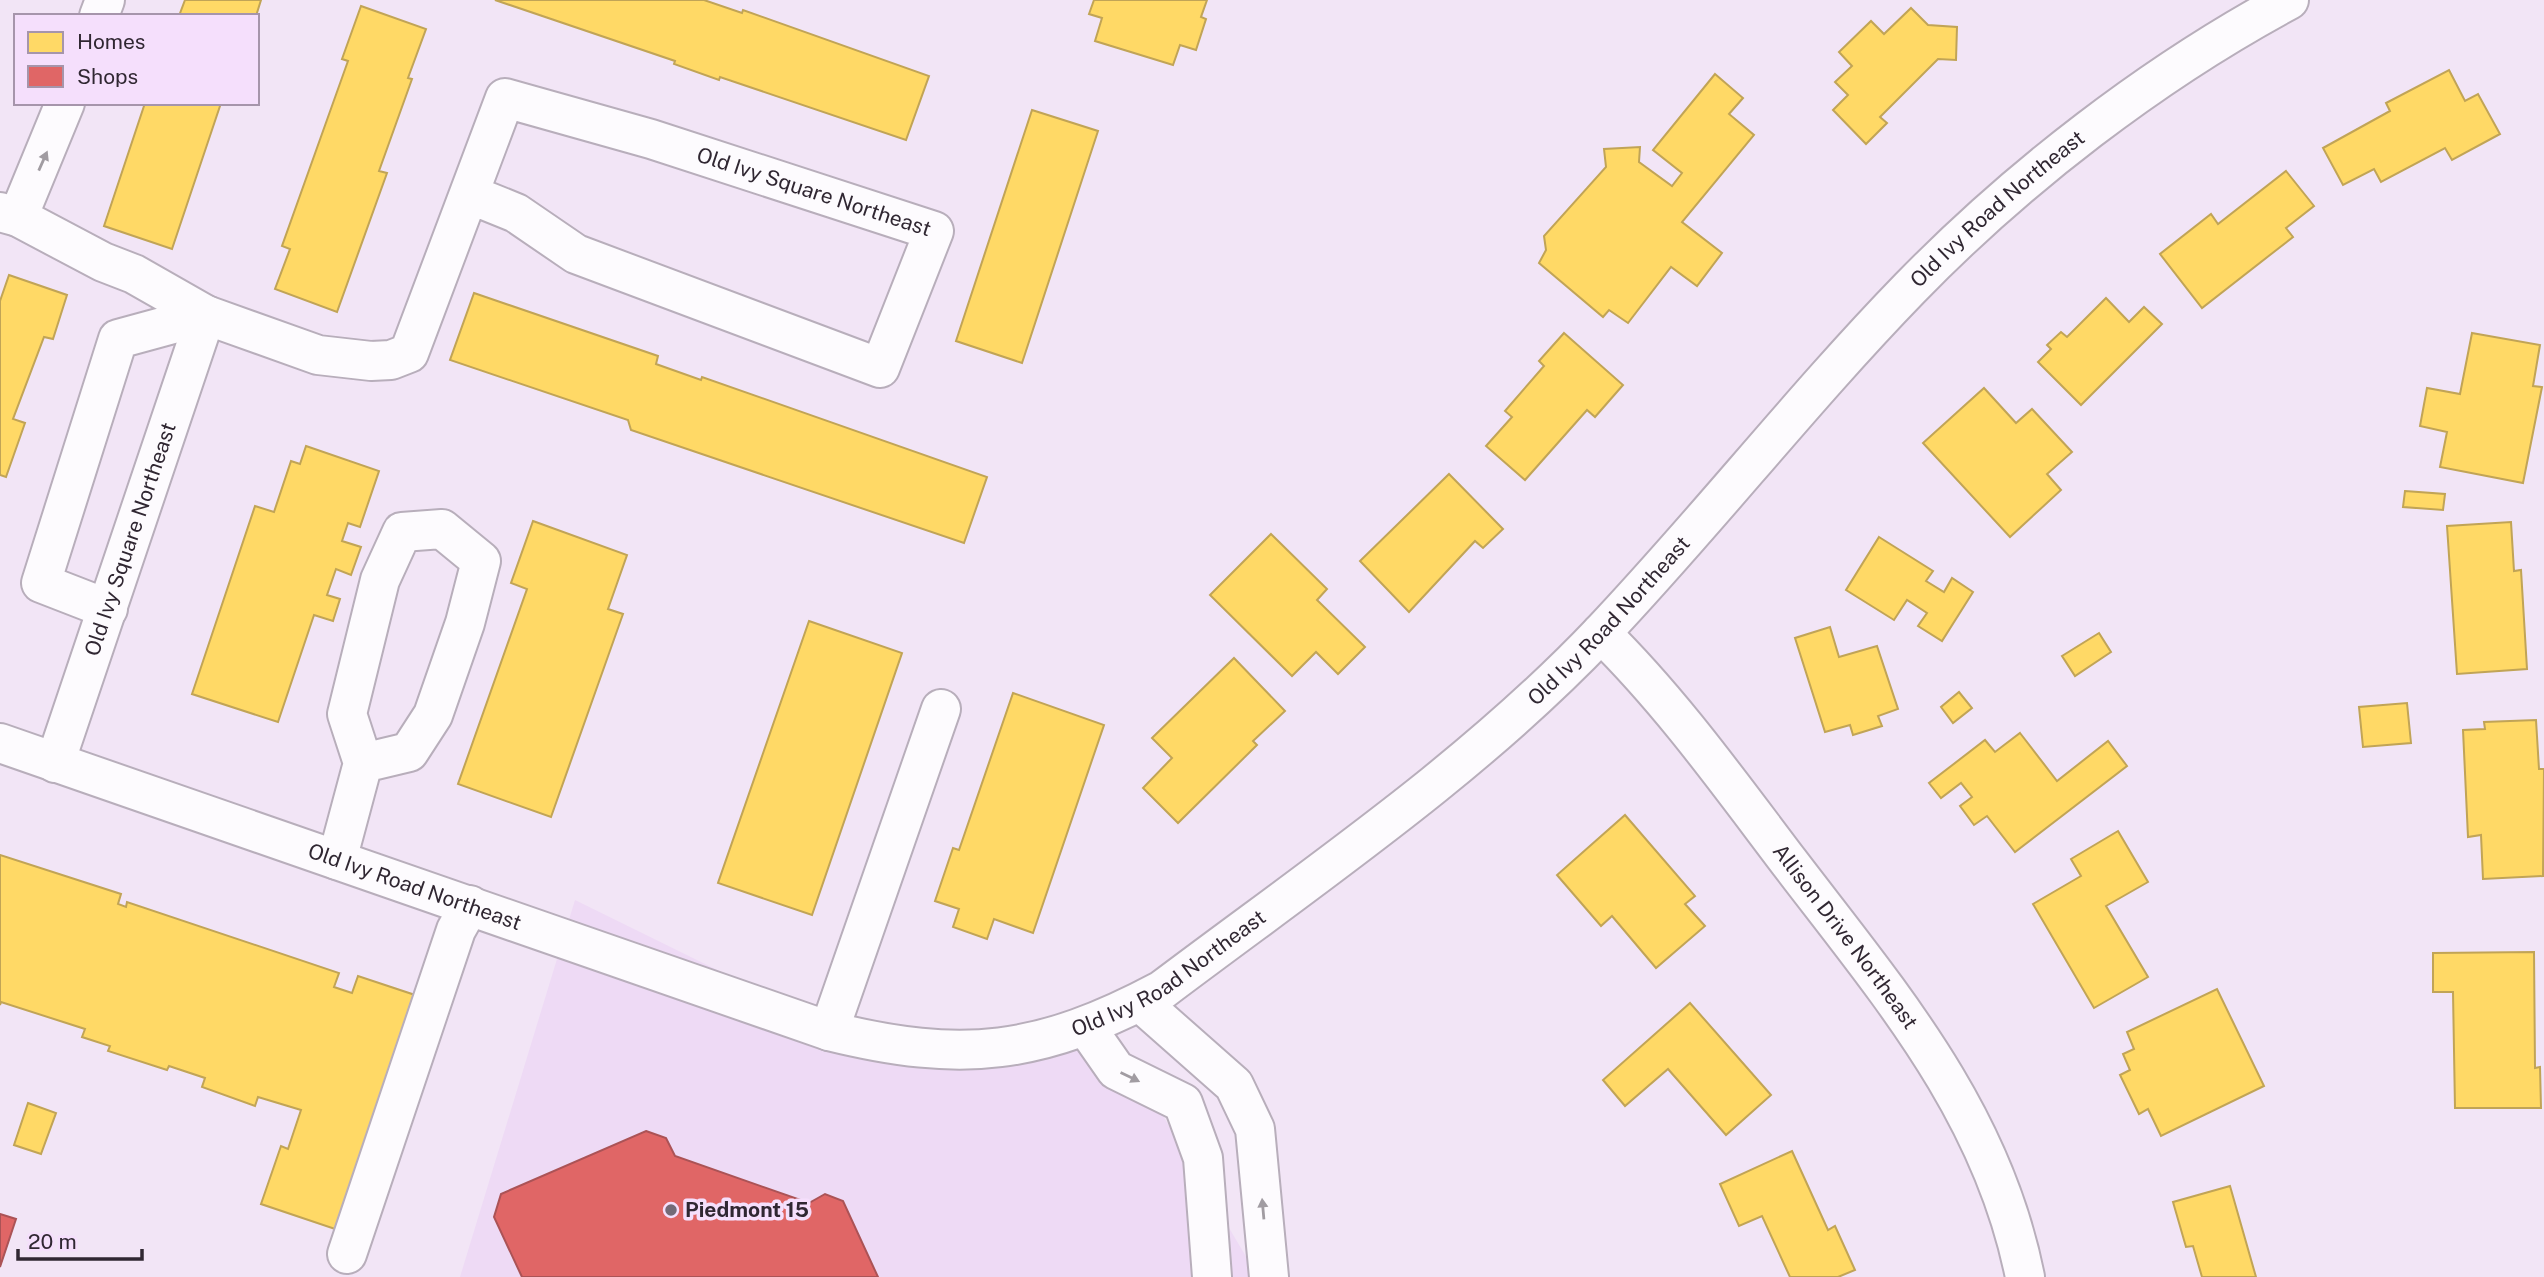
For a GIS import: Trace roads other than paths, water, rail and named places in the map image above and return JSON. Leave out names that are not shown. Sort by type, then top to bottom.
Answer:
[{"type":"street","name":"Old Ivy Road Northeast","points":[[0,743],[829,1031],[888,1046],[948,1051],[1009,1047],[1086,1027],[1140,1002],[1173,981],[1449,774],[1525,708],[1601,633],[1911,287],[2012,192],[2121,107],[2257,17],[2289,0]]},
{"type":"street","name":"Old Ivy Square Northeast","points":[[64,105],[9,214],[103,262],[134,274],[206,315],[318,355],[371,361],[391,360],[409,353],[505,98],[651,139],[934,231],[880,368],[576,254],[516,213],[469,194]]},
{"type":"street","name":"Old Ivy Square Northeast","points":[[55,763],[206,315]]},
{"type":"street","points":[[108,608],[41,583],[118,340],[206,315]]},
{"type":"street","points":[[337,860],[363,762],[347,714],[380,580],[402,533],[442,529],[481,561],[465,623],[433,715],[409,752],[363,762]]},
{"type":"street","name":"Allison Drive Northeast","points":[[1601,633],[1672,708],[1911,1022],[1960,1098],[1993,1170],[2019,1244],[2025,1277]]},
{"type":"street","points":[[829,1031],[941,709]]},
{"type":"street","points":[[347,1254],[456,930],[470,905]]},
{"type":"street","points":[[1140,1002],[1234,1085],[1255,1129],[1269,1277]]},
{"type":"street","points":[[1086,1027],[1116,1070],[1183,1103],[1203,1158],[1212,1277]]},
{"type":"place","name":"Piedmont 15","points":[[671,1210]]}]
